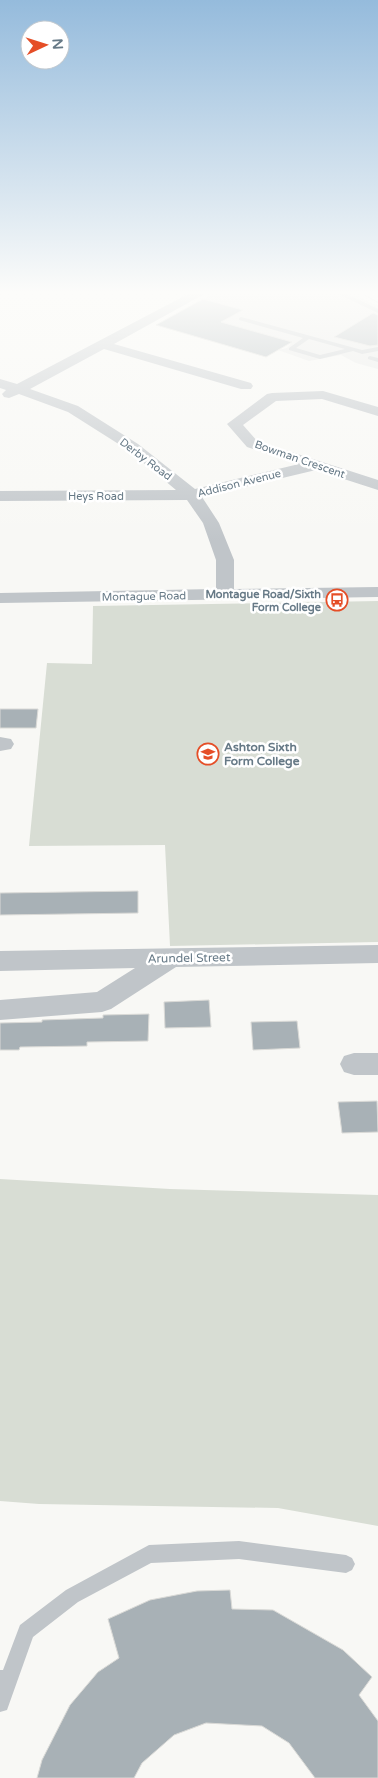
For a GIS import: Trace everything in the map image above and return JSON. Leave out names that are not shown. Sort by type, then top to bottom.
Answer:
[{"type":"street","points":[[0,399],[43,376]]},
{"type":"street","points":[[211,376],[246,386]]},
{"type":"street","name":"Derby Road","points":[[0,383],[73,409],[133,447],[192,495],[211,523],[224,560],[225,594]]},
{"type":"street","name":"Bowman Crescent","points":[[378,412],[323,396],[272,397],[234,424],[252,444],[378,485]]},
{"type":"street","name":"Addison Avenue","points":[[192,495],[316,465]]},
{"type":"street","name":"Heys Road","points":[[0,496],[192,495]]},
{"type":"street","name":"Montague Road","points":[[0,598],[378,592]]},
{"type":"street","name":"Arundel Street","points":[[0,961],[378,954]]},
{"type":"street","points":[[0,1010],[102,1002],[171,958]]},
{"type":"lane","points":[[0,1703],[4,1680],[26,1631],[72,1596],[148,1554],[239,1550],[346,1564]]},
{"type":"shaded area","name":"Ashton Sixth Form College","points":[[378,601],[378,942],[170,946],[165,845],[29,846],[47,663],[92,664],[93,606]]},
{"type":"shaded area","points":[[0,1179],[170,1189],[378,1195],[378,1526],[278,1508],[39,1504],[0,1501]]},
{"type":"building","points":[[0,709],[38,709],[36,728],[0,728]]},
{"type":"building","points":[[138,891],[138,913],[0,915],[0,893]]},
{"type":"building","points":[[209,1000],[211,1027],[165,1028],[164,1002]]},
{"type":"building","points":[[149,1014],[148,1041],[87,1042],[87,1046],[20,1047],[19,1050],[0,1050],[0,1023],[103,1018],[103,1015]]},
{"type":"building","points":[[297,1021],[300,1048],[253,1050],[251,1022]]},
{"type":"building","points":[[377,1101],[378,1132],[342,1133],[338,1102]]},
{"type":"building","points":[[230,1590],[232,1609],[273,1610],[343,1650],[372,1677],[359,1695],[378,1721],[378,1778],[315,1778],[289,1743],[262,1726],[206,1723],[174,1735],[142,1763],[134,1778],[37,1778],[42,1760],[70,1705],[98,1672],[119,1658],[108,1619],[150,1600],[197,1591]]},
{"type":"place","name":"Montague Road/Sixth Form College","points":[[337,600]]},
{"type":"place","name":"Ashton Sixth Form College","points":[[208,754]]}]
